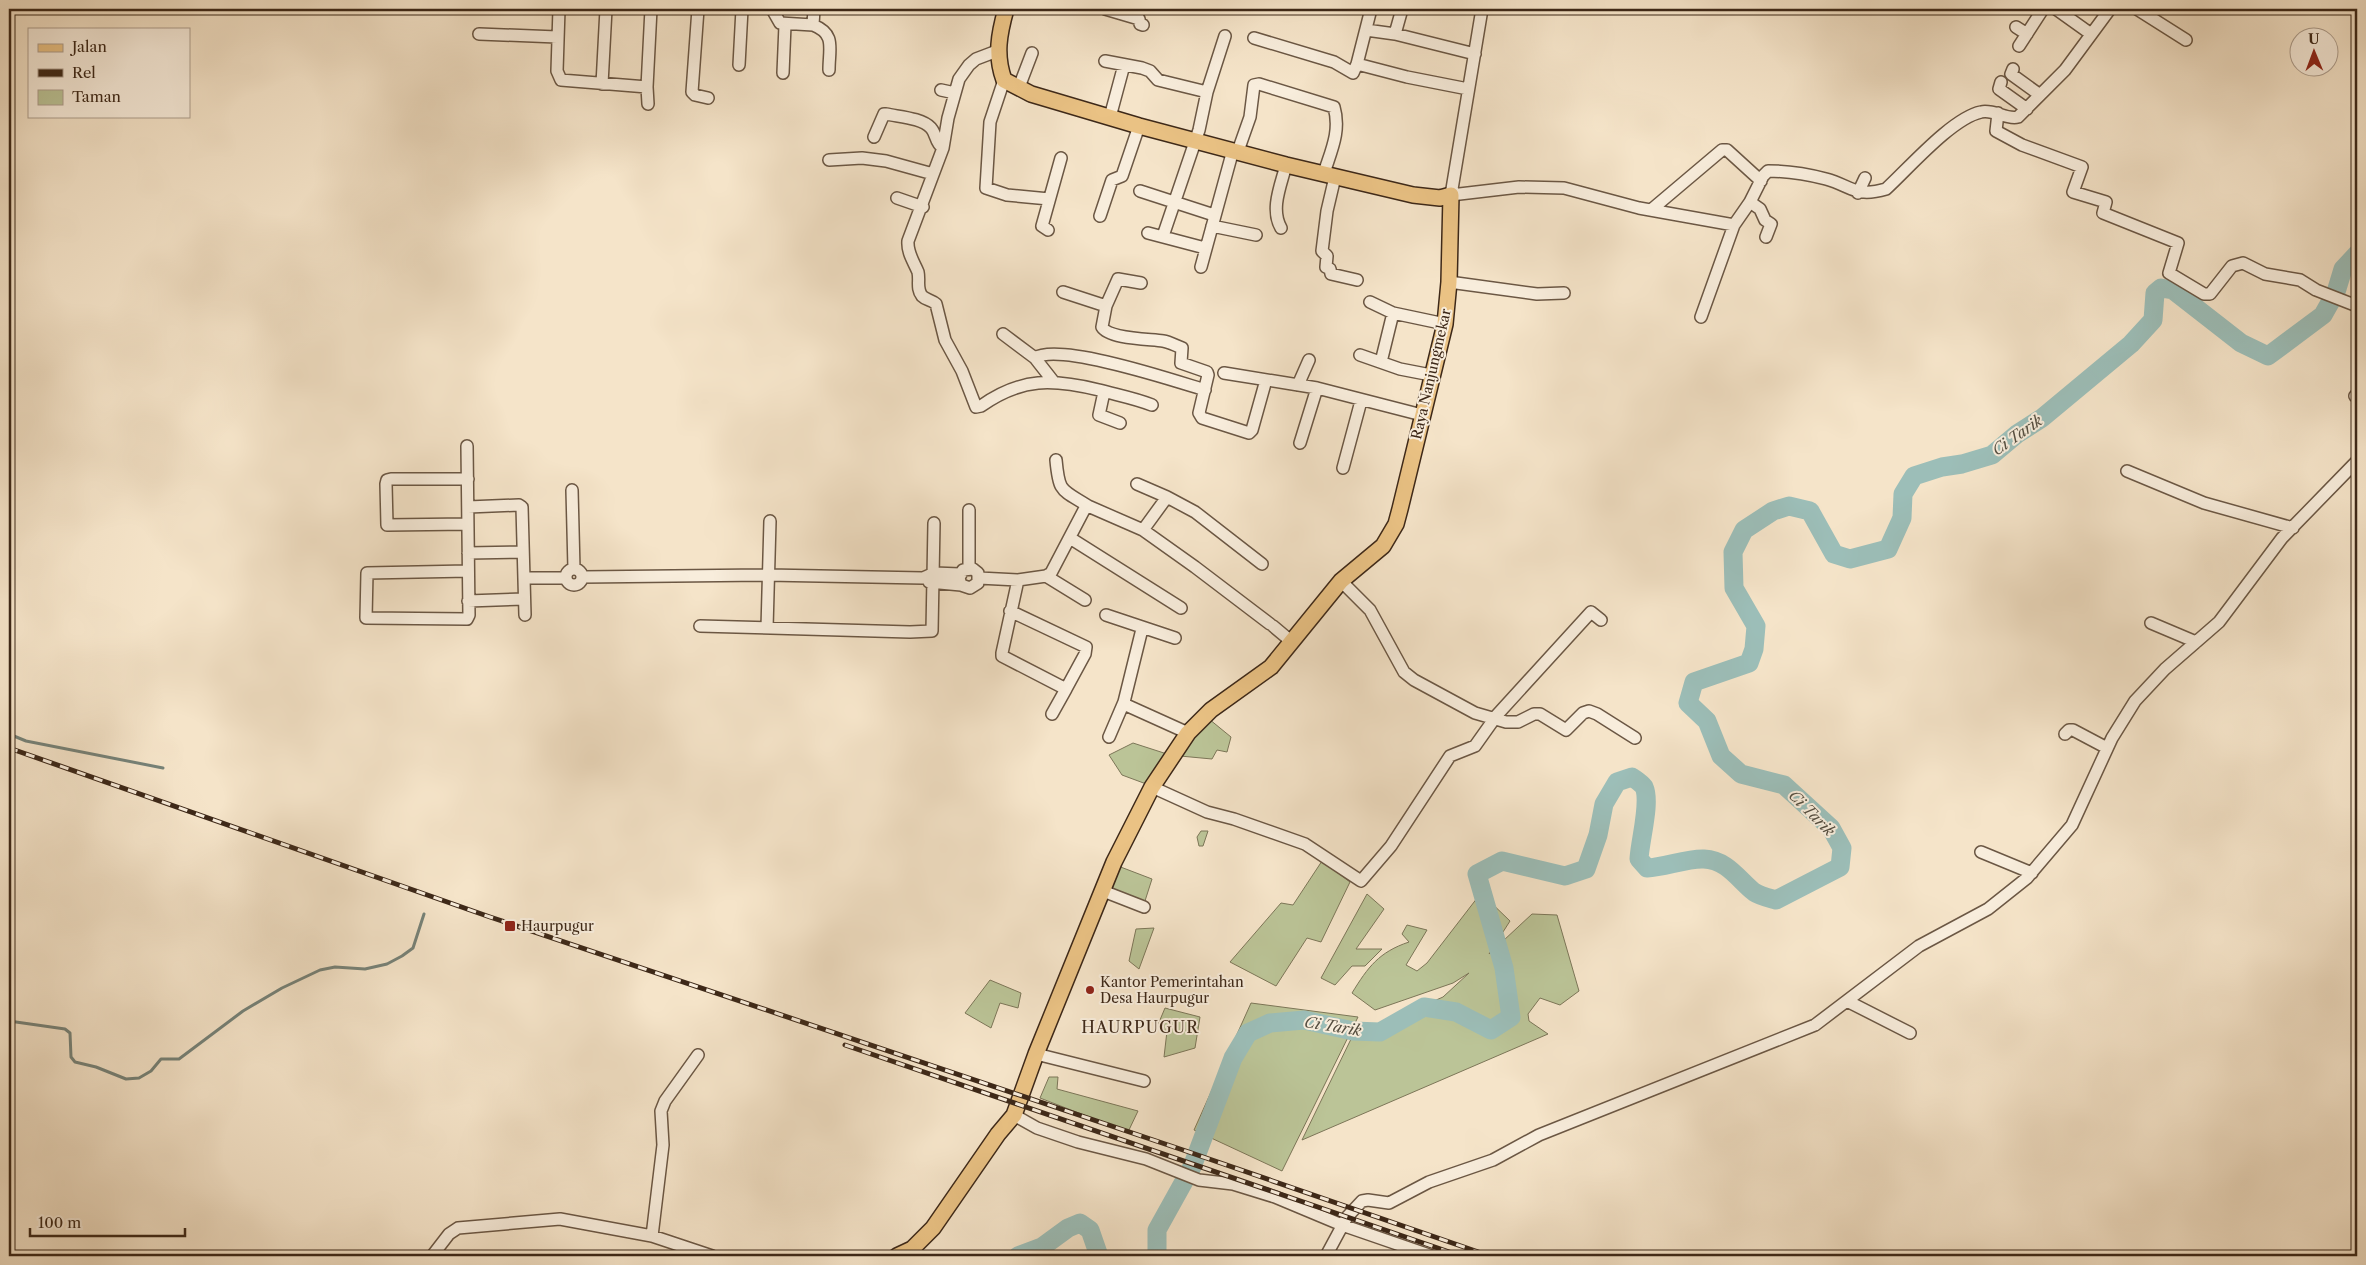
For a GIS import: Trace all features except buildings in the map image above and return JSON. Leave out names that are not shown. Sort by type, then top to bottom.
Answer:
[{"type":"main road","points":[[1006,9],[997,51],[1004,80],[1031,94],[1139,126],[1413,196],[1440,198],[1456,195]]},
{"type":"main road","name":"Raya Nanjungmekar","points":[[1014,1115],[1036,1054],[1114,862],[1152,787],[1188,732],[1211,710],[1271,667],[1341,581],[1383,546],[1396,524],[1444,324],[1456,195]]},
{"type":"main road","points":[[897,1256],[912,1249],[933,1228],[998,1134],[1014,1115]]},
{"type":"street","points":[[559,9],[557,38],[557,71],[559,78],[563,81],[647,87]]},
{"type":"street","points":[[602,84],[606,9]]},
{"type":"street","points":[[648,104],[647,87],[651,9]]},
{"type":"street","points":[[698,9],[692,92],[695,95],[708,98]]},
{"type":"street","points":[[739,65],[742,9]]},
{"type":"street","points":[[772,9],[780,23],[813,24],[828,33],[829,70]]},
{"type":"street","points":[[813,24],[814,9]]},
{"type":"street","points":[[1105,9],[1139,19],[1143,25]]},
{"type":"street","points":[[1254,38],[1334,62],[1353,73],[1371,9]]},
{"type":"street","points":[[1395,34],[1402,9]]},
{"type":"street","name":"Raya Nanjungmekar","points":[[1456,195],[1468,89],[1482,9]]},
{"type":"street","points":[[2018,46],[2043,9]]},
{"type":"street","points":[[2056,9],[2091,34]]},
{"type":"street","points":[[1701,317],[1734,226],[1768,171],[1792,172],[1829,180],[1858,192],[1886,189],[1926,149],[1978,112],[1988,111],[2015,118],[2027,109],[2065,70],[2110,9]]},
{"type":"street","points":[[2137,9],[2186,40]]},
{"type":"street","points":[[783,73],[785,24]]},
{"type":"street","points":[[2016,27],[2027,34]]},
{"type":"street","points":[[1366,30],[1395,34],[1475,54]]},
{"type":"street","points":[[479,34],[557,38]]},
{"type":"street","points":[[1163,236],[1195,140],[1207,92],[1225,36]]},
{"type":"street","points":[[997,51],[976,59],[968,65],[959,79],[943,148],[908,248],[918,273],[918,286],[924,297],[936,304],[945,340],[962,371],[973,403],[980,406],[1011,388],[1053,381],[1152,405]]},
{"type":"street","points":[[1019,87],[1032,53]]},
{"type":"street","points":[[1105,61],[1150,71],[1158,80],[1207,92]]},
{"type":"street","points":[[1357,64],[1407,77],[1468,89]]},
{"type":"street","points":[[1110,117],[1124,65]]},
{"type":"street","points":[[2013,69],[2011,74],[2020,83],[2040,96]]},
{"type":"street","points":[[1004,80],[990,122],[986,188],[1007,195],[1049,199]]},
{"type":"street","points":[[2001,82],[1999,89],[2027,109]]},
{"type":"street","points":[[1201,267],[1205,248],[1235,151],[1250,117],[1254,86],[1259,84],[1334,108],[1337,118],[1336,135],[1329,175],[1322,251],[1327,256],[1326,267],[1330,269],[1330,274],[1357,280]]},
{"type":"street","points":[[941,90],[955,93]]},
{"type":"street","points":[[1998,113],[1996,131],[2022,146],[2082,167],[2073,192],[2106,202],[2103,213],[2178,243],[2169,273],[2204,294],[2210,294],[2232,266],[2243,263],[2265,274],[2300,280],[2316,290],[2357,306]]},
{"type":"street","points":[[874,137],[884,114],[886,114],[918,121],[930,127],[937,144],[943,148]]},
{"type":"street","points":[[1100,216],[1112,180],[1122,176],[1139,126]]},
{"type":"street","points":[[1651,210],[1722,150],[1727,150],[1761,181]]},
{"type":"street","points":[[829,160],[862,158],[886,161],[933,174]]},
{"type":"street","points":[[1048,230],[1042,226],[1061,158]]},
{"type":"street","points":[[1281,228],[1277,218],[1276,206],[1286,165]]},
{"type":"street","points":[[1858,192],[1866,178]]},
{"type":"street","points":[[1456,195],[1520,187],[1547,186],[1564,188],[1651,210],[1734,226]]},
{"type":"street","points":[[1140,191],[1213,221],[1256,235]]},
{"type":"street","points":[[897,198],[922,207]]},
{"type":"street","points":[[1750,202],[1760,209],[1764,220],[1771,224],[1766,237]]},
{"type":"street","points":[[1148,233],[1205,248]]},
{"type":"street","points":[[1141,283],[1118,279],[1106,306],[1102,327],[1104,330],[1152,341],[1163,341],[1181,348],[1183,350],[1181,363],[1208,375],[1199,416],[1249,433],[1252,430],[1266,380]]},
{"type":"street","points":[[1449,282],[1537,294],[1564,293]]},
{"type":"street","points":[[1062,292],[1106,306]]},
{"type":"street","points":[[1370,302],[1393,313],[1444,324]]},
{"type":"street","points":[[1382,362],[1393,313]]},
{"type":"street","points":[[1004,334],[1035,358],[1053,381]]},
{"type":"street","points":[[1035,358],[1040,355],[1050,355],[1080,358],[1128,367],[1205,390]]},
{"type":"street","points":[[1360,355],[1431,375]]},
{"type":"street","points":[[1298,385],[1309,360]]},
{"type":"street","points":[[1189,385],[1195,368]]},
{"type":"street","points":[[1224,373],[1317,388],[1422,416]]},
{"type":"street","points":[[1300,443],[1317,388]]},
{"type":"street","points":[[1104,392],[1099,415],[1120,423]]},
{"type":"street","points":[[1343,468],[1361,401]]},
{"type":"street","points":[[467,446],[468,479],[468,507],[468,524],[468,553],[468,571],[468,601],[467,619],[366,618],[367,573],[468,571]]},
{"type":"street","points":[[1056,460],[1059,486],[1062,490],[1088,506],[1143,530],[1195,567],[1292,642]]},
{"type":"street","points":[[1326,1256],[1342,1225],[1353,1209],[1362,1201],[1388,1203],[1429,1182],[1494,1160],[1539,1135],[1815,1025],[1919,946],[1988,909],[2032,872],[2072,825],[2107,748],[2135,701],[2165,669],[2229,611],[2276,546],[2357,461]]},
{"type":"street","points":[[2128,471],[2204,503],[2293,528]]},
{"type":"street","points":[[468,479],[390,479],[387,480],[386,484],[387,525],[468,524]]},
{"type":"street","points":[[1137,484],[1195,512],[1262,564]]},
{"type":"street","points":[[572,490],[574,575]]},
{"type":"street","points":[[1143,530],[1167,497]]},
{"type":"street","points":[[468,507],[519,505],[522,507],[524,615]]},
{"type":"street","points":[[979,578],[1018,580],[1046,576],[1055,569],[1084,510],[1088,506]]},
{"type":"street","points":[[524,578],[574,575],[768,575],[931,578],[963,576],[976,571],[979,578],[978,583],[973,588],[966,588],[963,576],[969,510]]},
{"type":"street","points":[[767,628],[770,521]]},
{"type":"street","points":[[700,626],[929,632],[934,627],[931,578],[934,523]]},
{"type":"street","points":[[1070,538],[1181,608]]},
{"type":"street","points":[[468,553],[523,552]]},
{"type":"street","points":[[1046,576],[1085,600]]},
{"type":"street","points":[[1018,580],[1002,656],[1066,689]]},
{"type":"street","points":[[1341,581],[1370,610],[1408,676],[1456,704],[1494,719],[1512,723],[1534,714],[1540,714],[1566,730],[1583,713],[1589,711],[1634,738]]},
{"type":"street","points":[[468,601],[524,599]]},
{"type":"street","points":[[1010,612],[1086,647],[1085,654],[1052,714]]},
{"type":"street","points":[[1152,787],[1207,812],[1234,818],[1305,844],[1361,882],[1391,846],[1450,756],[1475,746],[1494,719],[1591,612],[1601,620]]},
{"type":"street","points":[[1106,615],[1142,629],[1175,638]]},
{"type":"street","points":[[2151,623],[2196,642]]},
{"type":"street","points":[[1109,737],[1124,702],[1142,629]]},
{"type":"street","points":[[1124,702],[1126,705],[1188,732]]},
{"type":"street","points":[[2065,734],[2069,730],[2073,730],[2107,748]]},
{"type":"street","points":[[1981,852],[2032,872]]},
{"type":"street","points":[[1103,891],[1144,907]]},
{"type":"street","points":[[1847,1001],[1910,1032]]},
{"type":"street","points":[[1036,1054],[1144,1081]]},
{"type":"street","points":[[652,1236],[663,1145],[661,1111],[665,1100],[698,1055]]},
{"type":"street","points":[[1014,1115],[1036,1128],[1097,1148],[1146,1159],[1199,1180],[1233,1184],[1275,1197],[1342,1225],[1432,1256]]},
{"type":"street","points":[[432,1256],[449,1234],[458,1228],[560,1220],[652,1236],[712,1256]]},
{"type":"green space","points":[[1209,719],[1231,737],[1227,752],[1217,750],[1212,759],[1180,756]]},
{"type":"green space","points":[[1133,743],[1167,754],[1149,785],[1122,775],[1109,755]]},
{"type":"green space","points":[[1201,831],[1208,831],[1203,846],[1199,846],[1197,837]]},
{"type":"green space","points":[[1322,861],[1350,882],[1321,942],[1307,938],[1276,986],[1230,962],[1281,903],[1293,905]]},
{"type":"green space","points":[[1118,866],[1152,879],[1144,904],[1109,890]]},
{"type":"green space","points":[[1481,893],[1510,921],[1489,954],[1532,914],[1557,915],[1579,991],[1560,1005],[1540,998],[1528,1014],[1529,1021],[1548,1034],[1302,1140],[1352,1037],[1443,997],[1469,973],[1453,983],[1375,1010],[1352,993],[1363,975],[1382,956],[1409,942],[1402,934],[1407,925],[1427,930],[1406,965],[1417,971],[1427,963]]},
{"type":"green space","points":[[1367,894],[1384,909],[1356,949],[1382,949],[1365,966],[1352,966],[1335,985],[1321,978]]},
{"type":"green space","points":[[1154,928],[1139,969],[1129,961],[1136,929]]},
{"type":"green space","points":[[990,980],[1021,993],[1018,1008],[1000,1003],[991,1028],[965,1013]]},
{"type":"green space","points":[[1251,1003],[1358,1017],[1282,1171],[1194,1130]]},
{"type":"green space","points":[[1165,1008],[1200,1017],[1195,1048],[1164,1057],[1167,1031],[1157,1027]]},
{"type":"green space","points":[[1049,1077],[1058,1077],[1057,1089],[1138,1111],[1128,1132],[1040,1098]]},
{"type":"waterway","name":"Ci Tarik","points":[[1157,1256],[1157,1230],[1192,1167],[1233,1058],[1248,1033],[1270,1023],[1304,1020],[1353,1031],[1380,1032],[1424,1007],[1456,1012],[1491,1030],[1511,1017],[1504,968],[1477,874],[1502,861],[1565,876],[1586,869],[1598,835],[1604,804],[1617,782],[1632,777],[1644,787],[1646,811],[1639,859],[1647,868],[1691,860],[1712,860],[1726,866],[1754,892],[1776,900],[1840,867],[1842,848],[1831,828],[1784,785],[1741,774],[1721,756],[1707,721],[1688,703],[1694,682],[1749,663],[1754,649],[1756,626],[1734,588],[1733,552],[1744,530],[1773,511],[1789,506],[1810,511],[1834,554],[1850,559],[1888,549],[1902,518],[1903,494],[1914,476],[1992,455],[2017,434],[2042,418],[2131,344],[2153,320],[2155,293],[2161,288],[2173,290],[2241,343],[2268,356],[2323,315],[2336,292],[2343,269],[2357,254]]},
{"type":"waterway","points":[[9,734],[26,741],[163,768]]},
{"type":"waterway","points":[[9,1021],[65,1029],[70,1033],[71,1057],[75,1062],[96,1067],[126,1079],[139,1078],[151,1071],[161,1059],[179,1059],[243,1011],[282,988],[320,970],[335,967],[365,969],[387,964],[402,956],[413,948],[424,914]]},
{"type":"waterway","name":"Ci Tarik","points":[[1018,1256],[1042,1247],[1068,1228],[1080,1223],[1090,1230],[1099,1256]]},
{"type":"railway","points":[[9,748],[490,917],[1183,1150],[1490,1256]]},
{"type":"railway","points":[[845,1045],[1461,1256]]},
{"type":"place","name":"Haurpugur","points":[[510,926]]},
{"type":"place","name":"Kantor Pemerintahan Desa Haurpugur","points":[[1090,990]]},
{"type":"district","name":"HAURPUGUR","points":[[1140,1027]]}]
